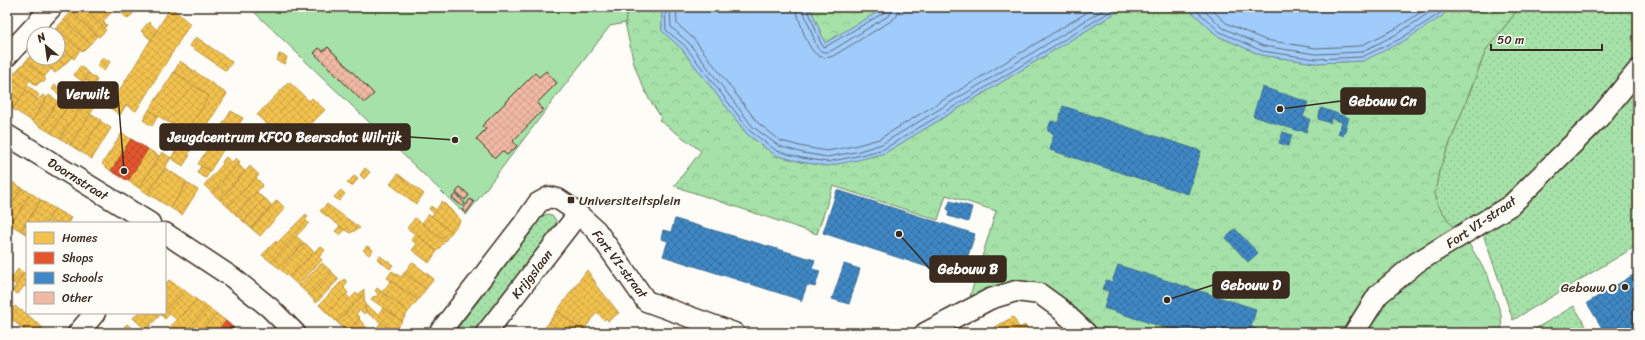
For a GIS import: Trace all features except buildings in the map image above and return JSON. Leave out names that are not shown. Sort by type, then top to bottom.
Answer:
[{"type":"street","points":[[7,56],[52,7]]},
{"type":"street","name":"Fort VI-straat","points":[[1354,333],[1378,295],[1416,263],[1511,205],[1598,119],[1638,70]]},
{"type":"street","name":"Doornstraat","points":[[7,135],[148,222]]},
{"type":"street","name":"Fort VI-straat","points":[[439,333],[504,250],[538,203],[549,197],[558,199],[596,230],[606,242],[646,301],[734,333]]},
{"type":"street","name":"Krijgslaan","points":[[486,333],[578,214]]},
{"type":"street","points":[[166,234],[233,278],[270,308],[295,333]]},
{"type":"street","points":[[925,333],[990,298],[1016,291],[1040,294],[1086,333]]},
{"type":"street","points":[[78,333],[94,314]]},
{"type":"green space","points":[[249,7],[628,7],[625,23],[610,26],[466,215]]},
{"type":"green space","points":[[626,7],[662,7],[662,31],[682,49],[747,134],[775,155],[801,162],[827,166],[885,153],[1125,7],[1187,7],[1218,36],[1261,55],[1315,63],[1363,61],[1441,17],[1450,7],[1520,7],[1486,50],[1439,171],[1435,192],[1437,204],[1453,227],[1469,244],[1488,276],[1501,314],[1502,333],[1098,333],[1065,302],[1045,287],[1026,281],[1003,284],[983,294],[970,296],[996,211],[946,195],[938,220],[833,186],[817,234],[674,186],[701,151],[659,120],[661,117],[649,99],[634,64],[625,23]]},
{"type":"green space","points":[[810,7],[886,7],[825,43]]},
{"type":"green space","points":[[1520,7],[1638,7],[1638,70],[1511,205],[1453,227],[1437,204],[1435,192],[1439,171],[1486,50]]},
{"type":"green space","points":[[1638,87],[1638,245],[1513,320],[1483,234],[1526,203],[1604,125]]},
{"type":"green space","points":[[547,214],[552,215],[556,220],[555,227],[475,333],[454,333],[541,217]]},
{"type":"green space","points":[[1574,306],[1590,333],[1528,333]]},
{"type":"water","points":[[662,7],[810,7],[825,43],[886,7],[1125,7],[885,153],[827,166],[801,162],[775,155],[747,134],[682,49],[662,31]]},
{"type":"water","points":[[1187,7],[1450,7],[1441,17],[1402,42],[1363,61],[1315,63],[1261,55],[1218,36]]},
{"type":"place","name":"Gebouw Cn","points":[[1280,109]]},
{"type":"place","name":"Jeugdcentrum KFCO Beerschot Wilrijk","points":[[455,140]]},
{"type":"place","name":"Verwilt","points":[[124,171]]},
{"type":"place","name":"Universiteitsplein","points":[[571,200]]},
{"type":"place","name":"Gebouw B","points":[[899,234]]},
{"type":"place","name":"Gebouw O","points":[[1625,287]]},
{"type":"place","name":"Gebouw D","points":[[1167,300]]}]
